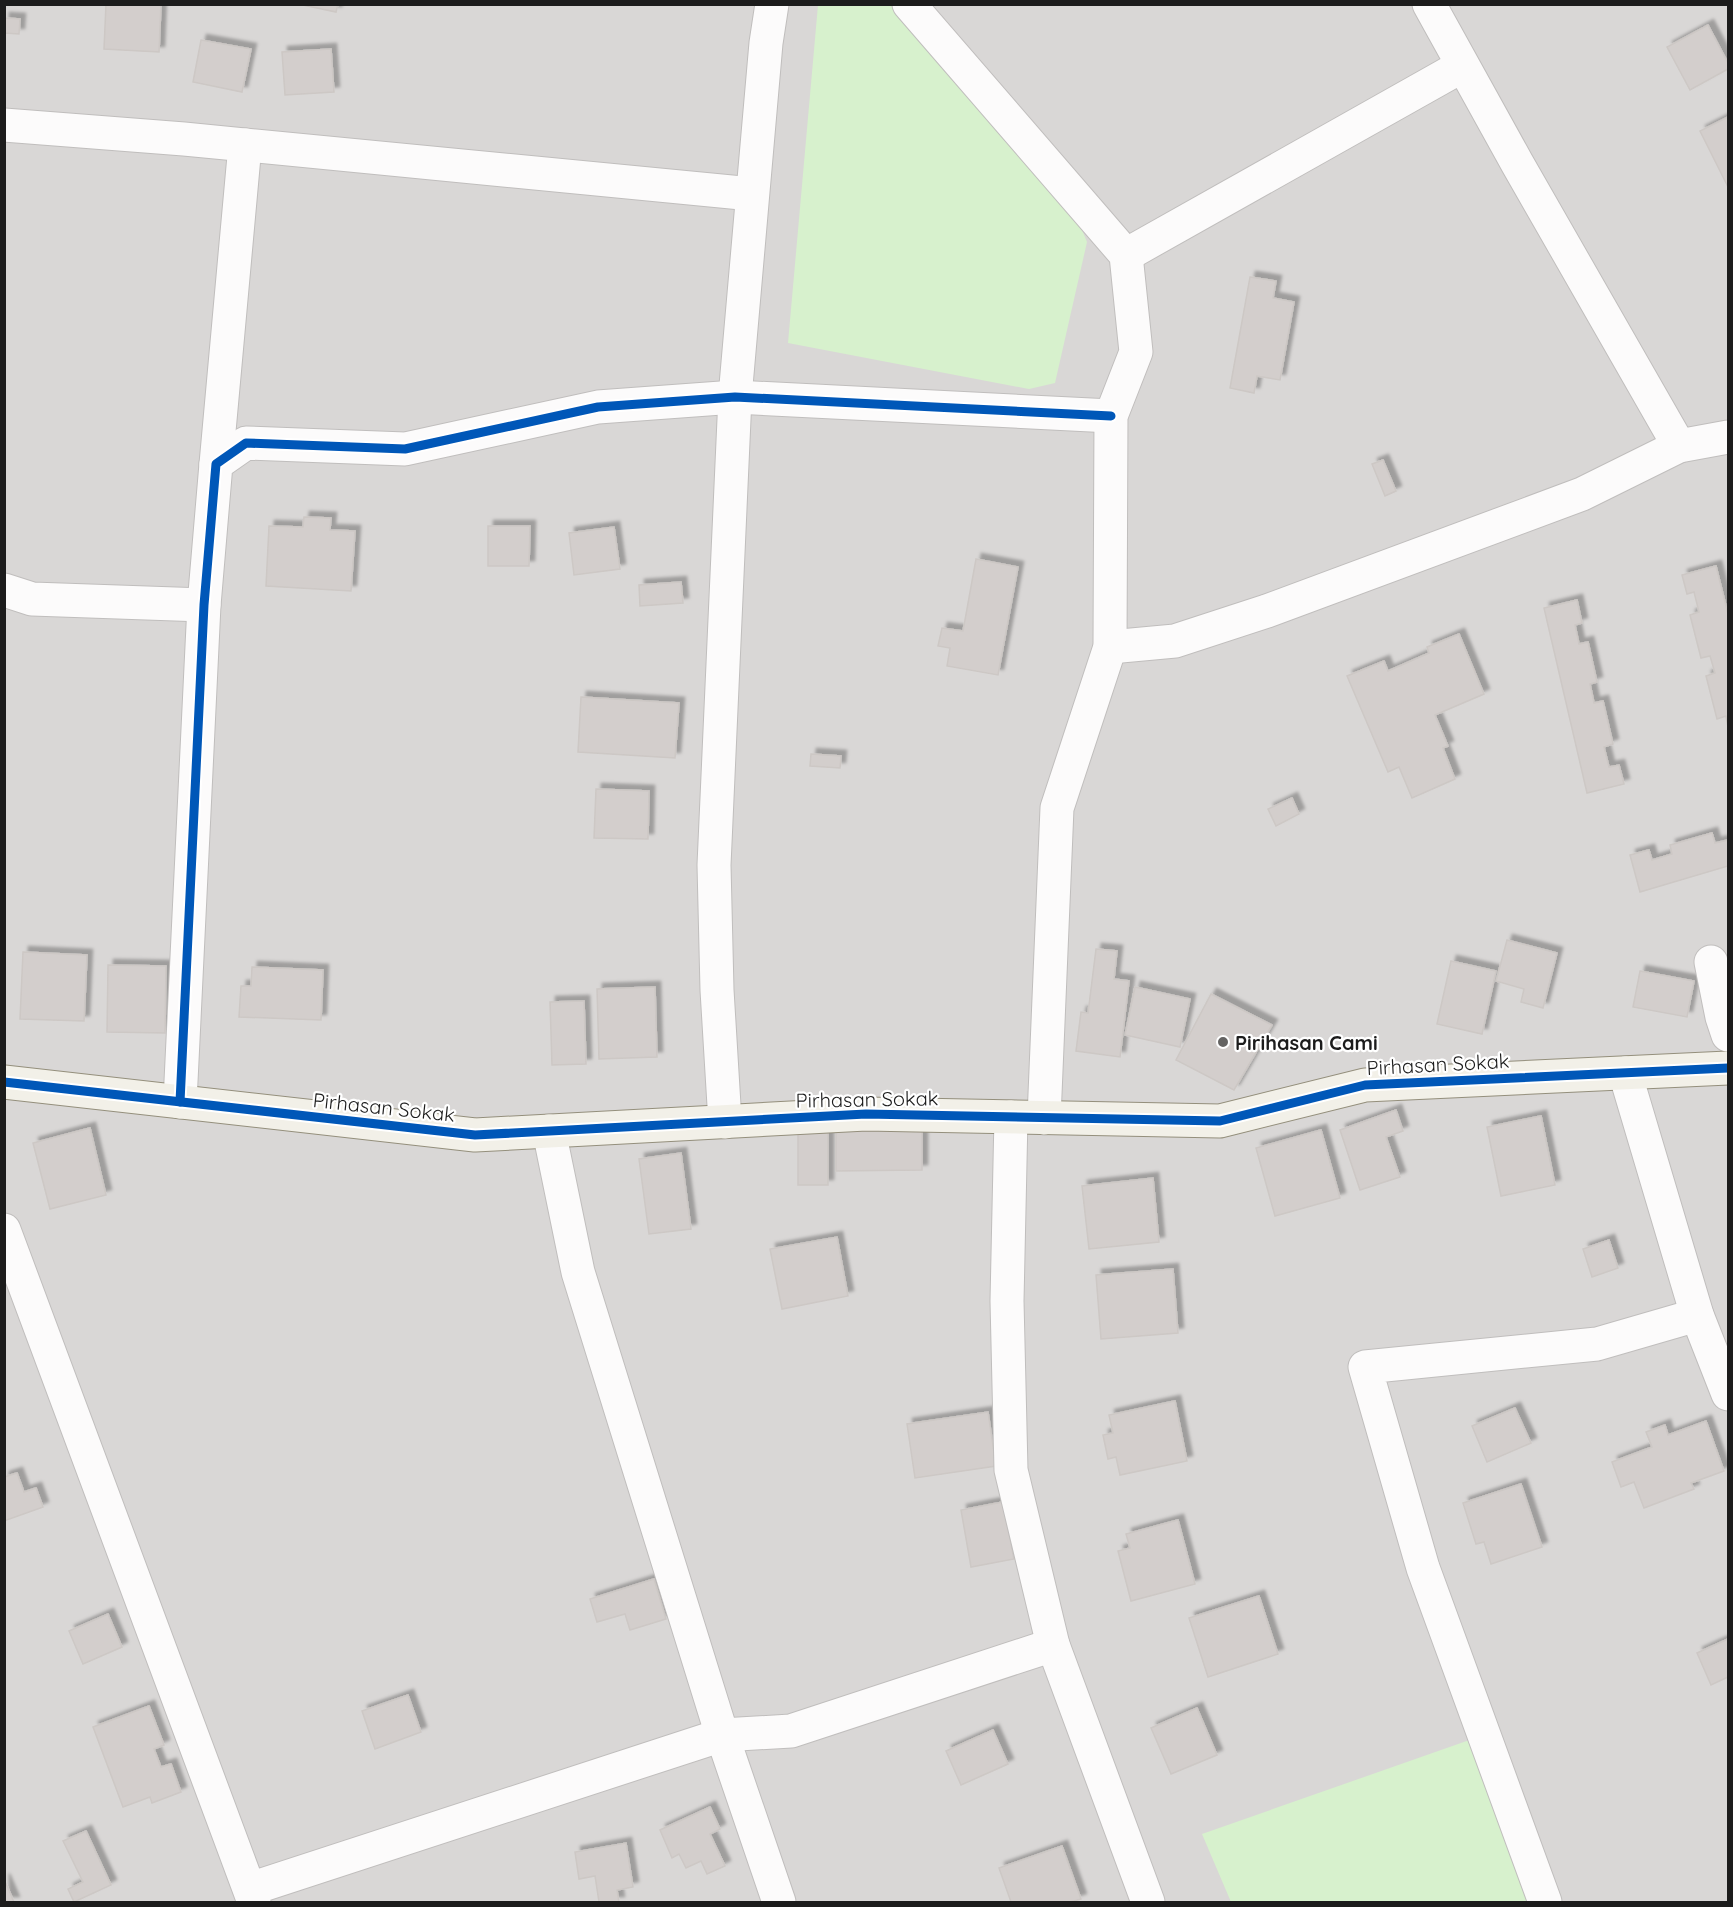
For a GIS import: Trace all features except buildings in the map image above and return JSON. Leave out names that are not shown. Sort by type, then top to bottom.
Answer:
[{"type":"street","points":[[725,1122],[717,990],[714,865],[735,397],[752,194],[772,4]]},
{"type":"street","points":[[909,4],[1126,255],[1136,352],[1111,416],[1110,647],[1057,808],[1044,1118]]},
{"type":"street","points":[[1429,4],[1679,446]]},
{"type":"street","points":[[1126,255],[1462,66]]},
{"type":"street","points":[[4,125],[245,145],[752,194]]},
{"type":"street","points":[[180,1102],[204,605],[245,145]]},
{"type":"street","points":[[216,464],[246,443],[405,449],[598,407],[735,397],[1111,416]]},
{"type":"street","points":[[1110,647],[1175,641],[1268,611],[1582,494],[1679,446],[1728,436]]},
{"type":"street","points":[[4,590],[32,599],[204,605]]},
{"type":"street","points":[[1711,962],[1728,1035]]},
{"type":"street","name":"Pirhasan Sokak","points":[[4,1082],[475,1135],[866,1114],[1220,1122],[1365,1085],[1728,1068]]},
{"type":"street","points":[[1625,1073],[1697,1315],[1728,1394]]},
{"type":"street","points":[[1011,1117],[1007,1301],[1011,1470],[1053,1645],[1148,1902]]},
{"type":"street","points":[[549,1131],[578,1272],[722,1735],[779,1902]]},
{"type":"street","points":[[4,1230],[12,1272],[252,1896],[722,1735],[791,1731],[1053,1645]]},
{"type":"street","points":[[1545,1902],[1423,1568],[1365,1367],[1597,1344],[1697,1315]]},
{"type":"shaded area","points":[[5,5],[1728,5],[1728,1902],[5,1902]]},
{"type":"green space","points":[[818,5],[891,5],[1077,218],[1087,242],[1055,383],[1029,389],[788,343]]},
{"type":"green space","points":[[1478,1737],[1540,1902],[1231,1902],[1202,1834]]},
{"type":"cycle path","points":[[180,1102],[204,605],[216,464],[246,443],[405,449],[598,407],[735,397],[1111,416]]},
{"type":"cycle path","points":[[4,1082],[475,1135],[866,1114],[1220,1121],[1365,1085],[1728,1068]]},
{"type":"place","name":"Pirihasan Cami","points":[[1223,1042]]}]
